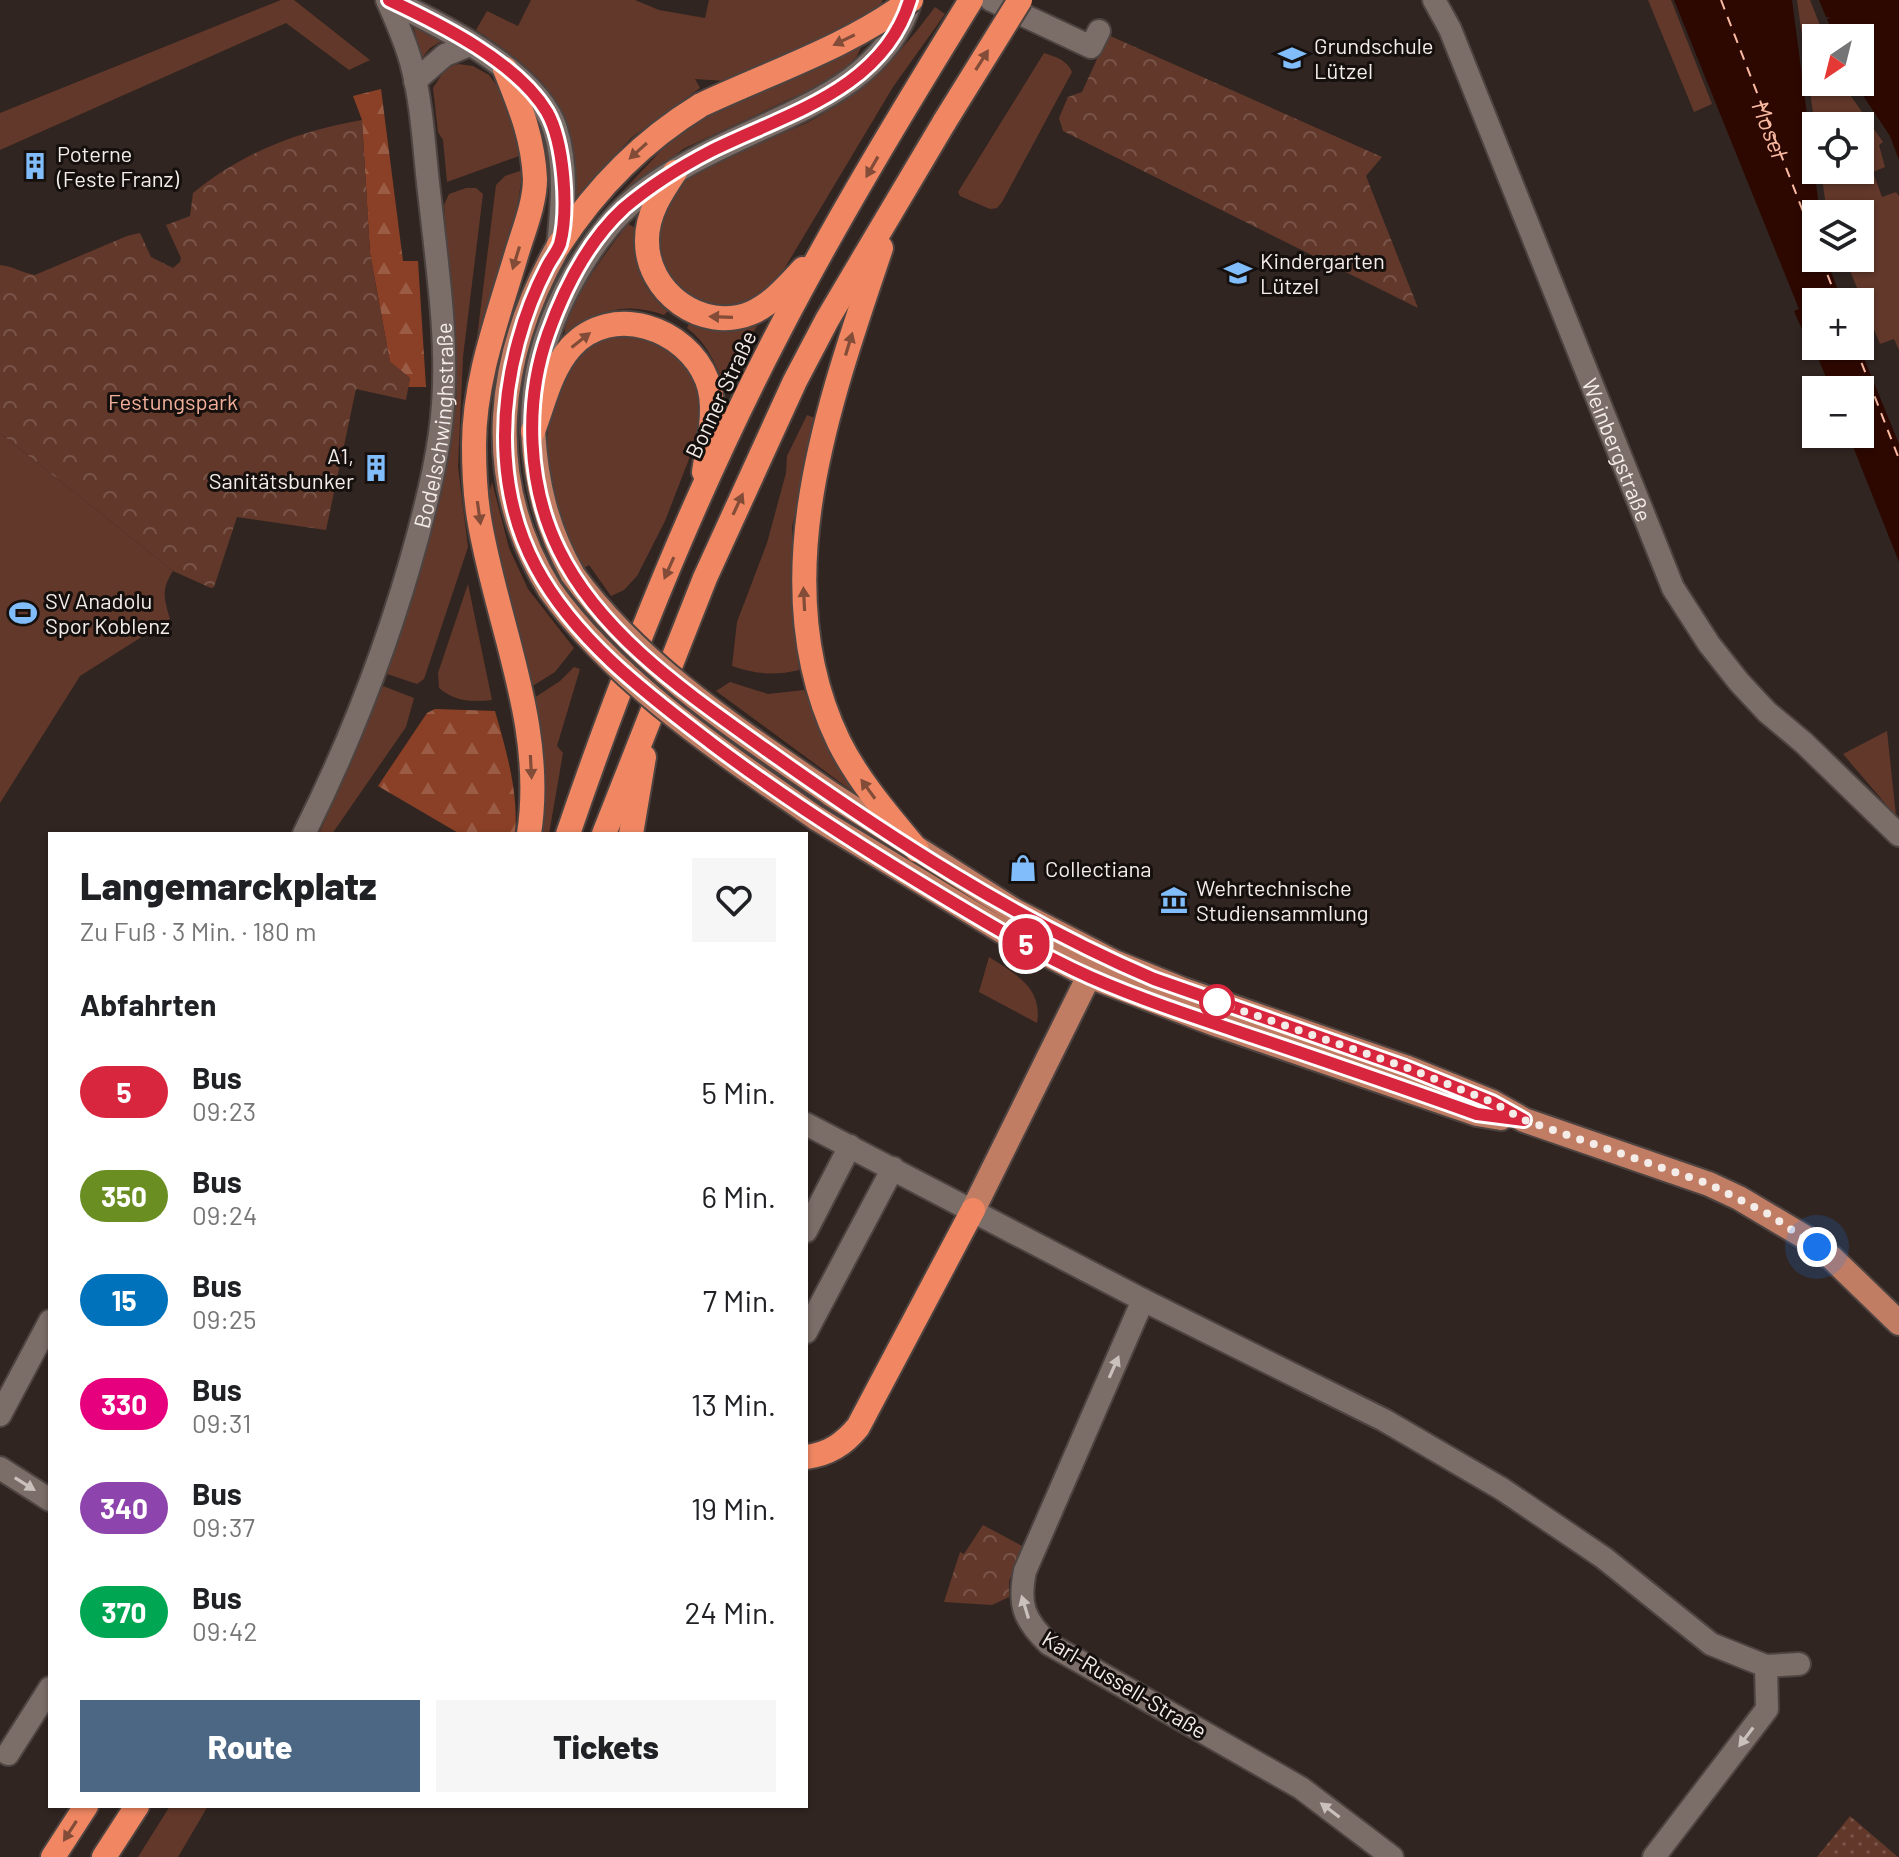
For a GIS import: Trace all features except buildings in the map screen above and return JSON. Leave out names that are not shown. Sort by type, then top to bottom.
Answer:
[{"type":"highway","points":[[559,245],[610,177],[674,122],[701,105],[841,42],[910,0]]},
{"type":"highway","name":"Bonner Straße","points":[[569,832],[657,594],[779,331],[910,99],[971,0]]},
{"type":"highway","points":[[605,832],[705,578],[795,381],[897,200],[1020,0]]},
{"type":"highway","points":[[505,69],[531,136],[535,183],[483,366],[474,441],[479,517],[527,722],[532,787],[529,832]]},
{"type":"highway","points":[[675,172],[654,205],[646,241],[649,262],[658,282],[691,311],[728,319],[752,313],[777,296],[828,245]]},
{"type":"highway","points":[[897,200],[831,405],[808,523],[802,576],[809,650],[828,717],[856,772],[917,850]]},
{"type":"highway","points":[[533,431],[555,372],[573,345],[585,334],[623,322],[649,327],[673,338],[694,356],[708,382],[712,404],[700,497]]},
{"type":"highway","points":[[631,832],[643,770],[646,730]]},
{"type":"highway","points":[[808,1457],[828,1452],[849,1438],[858,1427],[973,1210]]},
{"type":"highway","points":[[53,1857],[85,1808]]},
{"type":"highway","points":[[104,1857],[136,1808]]},
{"type":"main road","points":[[559,245],[533,299],[510,375],[504,444],[507,481],[519,527],[535,566],[588,638],[621,669],[709,741],[816,818],[990,924],[1089,976],[1215,1024],[1477,1114],[1524,1120]]},
{"type":"main road","points":[[533,431],[541,498],[559,550],[573,575],[606,617],[657,666],[732,725],[831,794],[1015,911],[1114,962],[1181,989],[1405,1067],[1492,1102],[1524,1120],[1709,1184],[1739,1198],[1803,1236],[1832,1258],[1899,1323]]},
{"type":"main road","points":[[973,1210],[1089,976]]},
{"type":"street","points":[[388,0],[472,44],[505,69],[545,109],[555,129],[562,172],[559,245]]},
{"type":"street","name":"Bodelschwinghstraße","points":[[305,832],[374,676],[409,569],[437,453],[443,405],[444,363],[429,191],[415,81],[407,48],[388,0]]},
{"type":"street","points":[[533,431],[534,380],[540,356],[563,297],[599,236],[621,211],[675,172],[709,152],[812,106],[849,82],[868,67],[892,40],[910,0]]},
{"type":"street","points":[[991,0],[1091,47],[1099,31]]},
{"type":"street","name":"Weinbergstraße","points":[[1434,0],[1450,29],[1673,588],[1709,644],[1739,682],[1899,835]]},
{"type":"street","points":[[415,81],[445,55],[472,44]]},
{"type":"street","points":[[808,1125],[1143,1300],[1384,1420],[1502,1489],[1604,1558],[1711,1644],[1766,1666],[1799,1664]]},
{"type":"street","points":[[808,1227],[850,1146]]},
{"type":"street","points":[[808,1328],[893,1168]]},
{"type":"street","name":"Karl-Russell-Straße","points":[[1143,1300],[1025,1571],[1020,1592],[1022,1607],[1033,1628],[1049,1644],[1301,1788],[1392,1857]]},
{"type":"street","points":[[0,1415],[48,1325]]},
{"type":"street","points":[[0,1468],[48,1499]]},
{"type":"street","points":[[1654,1857],[1767,1709],[1766,1666]]},
{"type":"street","points":[[8,1754],[48,1691]]},
{"type":"green space","points":[[281,0],[294,0],[370,60],[349,70],[286,23],[0,150],[0,113]]},
{"type":"green space","points":[[531,0],[635,0],[659,10],[705,18],[709,0],[883,0],[857,56],[837,77],[683,149],[626,195],[622,192],[671,140],[720,108],[772,84],[695,79],[700,88],[631,138],[576,197],[576,167],[524,187],[522,175],[514,230],[483,328],[477,338],[496,185],[505,176],[523,170],[522,155],[447,182],[433,88],[446,68],[458,64],[473,66],[489,75],[498,87],[522,139],[567,126],[553,96],[530,70],[476,30],[487,11],[518,26]]},
{"type":"green space","points":[[1648,0],[1671,0],[1712,104],[1694,112]]},
{"type":"green space","points":[[1797,0],[1810,0],[1819,24],[1802,24],[1802,35]]},
{"type":"green space","points":[[935,7],[945,14],[893,87],[777,281],[748,302],[730,308],[712,308],[686,297],[666,276],[656,250],[658,217],[676,190],[702,168],[801,126],[851,96],[896,55]]},
{"type":"green space","points":[[413,25],[442,41],[430,48],[422,58]]},
{"type":"green space","points":[[1108,35],[1382,157],[1366,176],[1418,308],[1063,131],[1059,118],[1068,97],[1082,92]]},
{"type":"green space","points":[[1044,53],[1064,62],[1072,72],[1002,202],[997,208],[990,209],[960,196],[958,192]]},
{"type":"green space","points":[[381,89],[403,261],[418,261],[426,387],[408,387],[410,378],[390,362],[370,253],[362,120],[353,96]]},
{"type":"green space","points":[[1811,96],[1851,96],[1862,112],[1813,112]]},
{"type":"green space","name":"Festungspark","points":[[362,120],[370,253],[390,362],[410,378],[406,400],[356,389],[326,530],[237,517],[214,587],[211,588],[173,571],[0,433],[0,265],[35,275],[140,233],[151,257],[173,268],[181,258],[166,225],[190,216],[193,193],[232,166],[273,145],[316,130]]},
{"type":"green space","points":[[1874,129],[1883,142],[1879,145],[1885,167],[1874,172]]},
{"type":"green space","points":[[1874,175],[1882,197],[1896,192],[1899,196],[1899,350],[1894,339],[1880,344],[1874,329],[1874,288],[1857,288],[1851,272],[1874,272],[1874,200],[1825,200],[1823,184],[1874,184]]},
{"type":"green space","points":[[476,188],[483,194],[463,357],[458,467],[468,547],[424,679],[417,684],[387,674],[429,539],[452,436],[457,376],[444,205],[449,194]]},
{"type":"green space","points":[[628,224],[634,227],[637,263],[644,283],[668,311],[664,315],[637,309],[611,311],[565,335],[566,324],[579,295]]},
{"type":"green space","points":[[689,324],[720,330],[757,326],[724,384],[705,346],[687,328]]},
{"type":"green space","points":[[614,333],[669,344],[701,385],[701,428],[665,521],[637,576],[624,590],[611,596],[589,565],[584,568],[561,517],[553,489],[548,432],[552,404],[561,378],[577,354]]},
{"type":"green space","points":[[807,415],[815,418],[792,527],[794,618],[799,670],[773,673],[749,671],[732,666],[737,622],[767,543],[786,473],[787,456]]},
{"type":"green space","points":[[0,433],[173,571],[165,594],[170,619],[80,676],[0,803]]},
{"type":"green space","points":[[492,482],[509,548],[528,589],[574,648],[555,672],[531,687],[502,570],[488,497]]},
{"type":"green space","points":[[468,584],[492,700],[464,700],[439,688],[438,673]]},
{"type":"green space","points":[[574,667],[580,669],[557,746],[563,753],[549,832],[539,832],[543,766],[534,698],[560,681]]},
{"type":"green space","points":[[730,682],[768,694],[804,690],[818,725],[854,786],[852,791],[716,691]]},
{"type":"green space","points":[[383,686],[414,698],[406,727],[333,832],[320,832]]},
{"type":"green space","points":[[435,709],[495,711],[513,787],[515,832],[457,832],[378,786],[427,713]]},
{"type":"green space","points":[[1887,731],[1896,816],[1843,754]]},
{"type":"green space","points":[[989,957],[1017,976],[1031,991],[1036,1000],[1037,1023],[979,992]]},
{"type":"green space","points":[[983,1525],[1024,1547],[1009,1581],[1009,1597],[992,1605],[944,1602],[960,1552],[964,1554]]},
{"type":"green space","points":[[169,1808],[207,1808],[178,1857],[138,1857]]},
{"type":"green space","points":[[1850,1816],[1898,1857],[1817,1857]]},
{"type":"water","name":"Mosel","points":[[1674,0],[1792,0],[1802,96],[1805,96],[1807,112],[1802,112],[1802,184],[1816,184],[1818,200],[1802,200],[1802,272],[1831,272],[1837,288],[1802,288],[1802,329],[1794,311],[1799,309]]},
{"type":"water","points":[[1819,0],[1899,0],[1899,160],[1890,136],[1863,96],[1874,96],[1874,24],[1829,24],[1827,19],[1831,18],[1826,17]]},
{"type":"water","points":[[1819,360],[1865,360],[1871,376],[1825,376]]},
{"type":"water","points":[[1874,383],[1899,444],[1899,562],[1854,448],[1874,448]]},
{"type":"ferry route","points":[[1721,0],[1802,209]]},
{"type":"ferry route","points":[[1826,272],[1833,288]]},
{"type":"ferry route","points":[[1860,360],[1899,459]]},
{"type":"bus line","name":"5","points":[[389,0],[487,54],[536,97],[555,129],[562,172],[563,212],[559,245],[533,299],[519,338],[510,375],[504,444],[507,481],[519,527],[535,566],[567,615],[588,638],[684,722],[816,818],[1056,961],[1215,1024],[1477,1114],[1524,1120],[1492,1102],[1405,1067],[1154,979],[1015,911],[831,794],[693,695],[629,642],[588,595],[559,550],[537,481],[533,431],[534,380],[551,326],[579,267],[599,236],[641,194],[709,152],[812,106],[852,80],[892,40],[910,0]]},
{"type":"place","name":"Grundschule Lützel","points":[[1292,58]]},
{"type":"place","name":"Poterne (Feste Franz)","points":[[35,166]]},
{"type":"place","name":"Kindergarten Lützel","points":[[1238,273]]},
{"type":"place","name":"A1, Sanitätsbunker","points":[[376,468]]},
{"type":"place","name":"SV Anadolu Spor Koblenz","points":[[23,613]]},
{"type":"place","name":"Collectiana","points":[[1023,868]]},
{"type":"place","name":"Wehrtechnische Studiensammlung","points":[[1174,900]]},
{"type":"route","points":[[1217,1002],[1405,1067],[1492,1102],[1524,1120],[1709,1184],[1770,1215],[1817,1247]]}]
